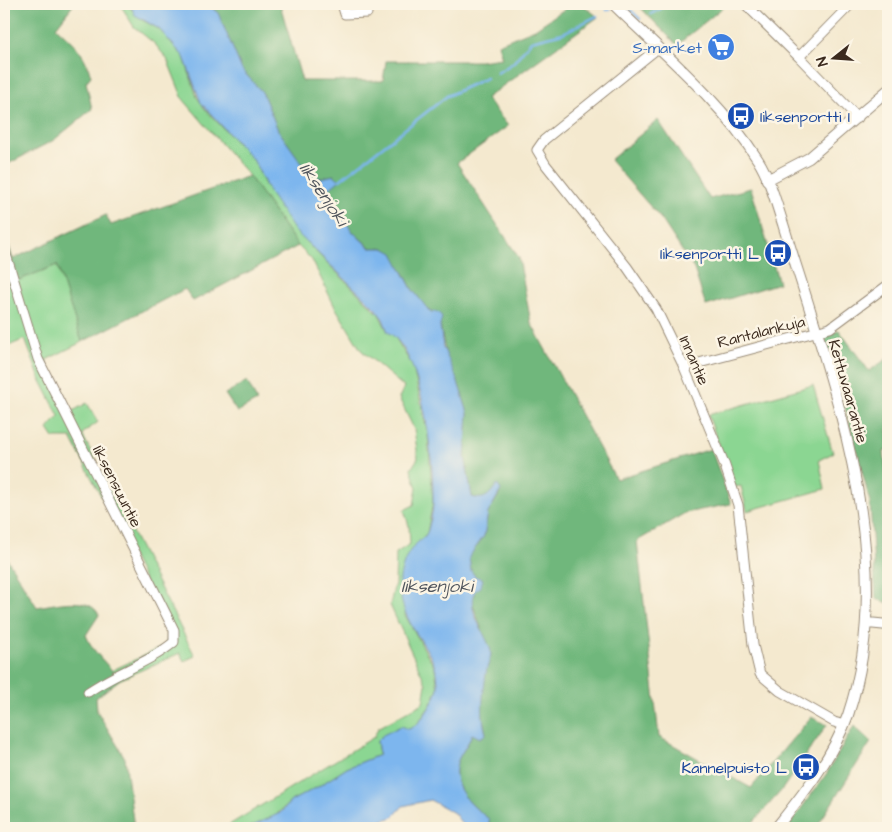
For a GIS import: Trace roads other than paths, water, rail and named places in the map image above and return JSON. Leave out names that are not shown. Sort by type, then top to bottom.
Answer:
[{"type":"street","points":[[342,4],[345,14],[367,13],[367,4]]},
{"type":"street","name":"Kettuvaarantie","points":[[613,4],[717,105],[745,141],[767,180],[817,333],[849,441],[863,503],[869,567],[868,623],[861,671],[844,725],[821,768],[776,828]]},
{"type":"street","points":[[745,4],[858,118]]},
{"type":"street","points":[[799,57],[851,4]]},
{"type":"street","name":"Innantie","points":[[658,48],[544,140],[537,150],[627,267],[656,309],[684,367],[724,463],[738,505],[753,645],[760,674],[780,691],[834,722],[844,725]]},
{"type":"street","points":[[767,180],[809,158],[858,118],[888,90]]},
{"type":"street","name":"Iiksensuuntie","points":[[4,248],[38,359],[174,630],[174,642],[163,651],[114,676],[88,692]]},
{"type":"street","name":"Rantalankuja","points":[[684,367],[830,328],[888,286]]},
{"type":"street","points":[[868,623],[888,625]]},
{"type":"water","name":"Iiksenjoki","points":[[130,4],[207,4],[218,13],[242,70],[262,92],[278,130],[303,165],[313,176],[321,178],[334,175],[340,180],[323,194],[337,218],[345,221],[353,232],[370,248],[384,248],[393,253],[412,289],[430,312],[438,312],[442,317],[440,326],[443,347],[457,379],[468,413],[465,457],[472,497],[484,498],[497,484],[501,490],[488,513],[484,536],[469,557],[471,571],[475,576],[483,579],[481,586],[475,592],[472,599],[475,616],[491,651],[486,674],[483,704],[486,734],[480,738],[472,734],[459,758],[456,768],[456,777],[462,793],[489,819],[489,828],[465,828],[454,813],[430,800],[403,806],[393,817],[374,823],[335,828],[248,828],[280,813],[291,801],[347,768],[379,755],[377,741],[383,735],[401,726],[409,729],[415,726],[435,698],[438,687],[436,670],[410,623],[400,595],[400,578],[404,564],[413,547],[425,536],[432,514],[433,486],[429,438],[418,385],[410,362],[400,344],[388,332],[383,319],[375,308],[295,231],[270,194],[254,161],[201,103],[184,57],[159,29],[135,15]]},
{"type":"waterway","points":[[624,4],[640,19]]},
{"type":"waterway","points":[[651,14],[669,4]]},
{"type":"waterway","points":[[497,73],[513,63],[531,41],[563,33],[597,16]]},
{"type":"waterway","points":[[340,180],[447,96],[486,78]]},
{"type":"place","name":"S-market","points":[[721,47]]},
{"type":"place","name":"Iiksenportti I","points":[[741,116]]},
{"type":"place","name":"Iiksenportti L","points":[[778,253]]},
{"type":"place","name":"Kannelpuisto L","points":[[806,767]]}]
